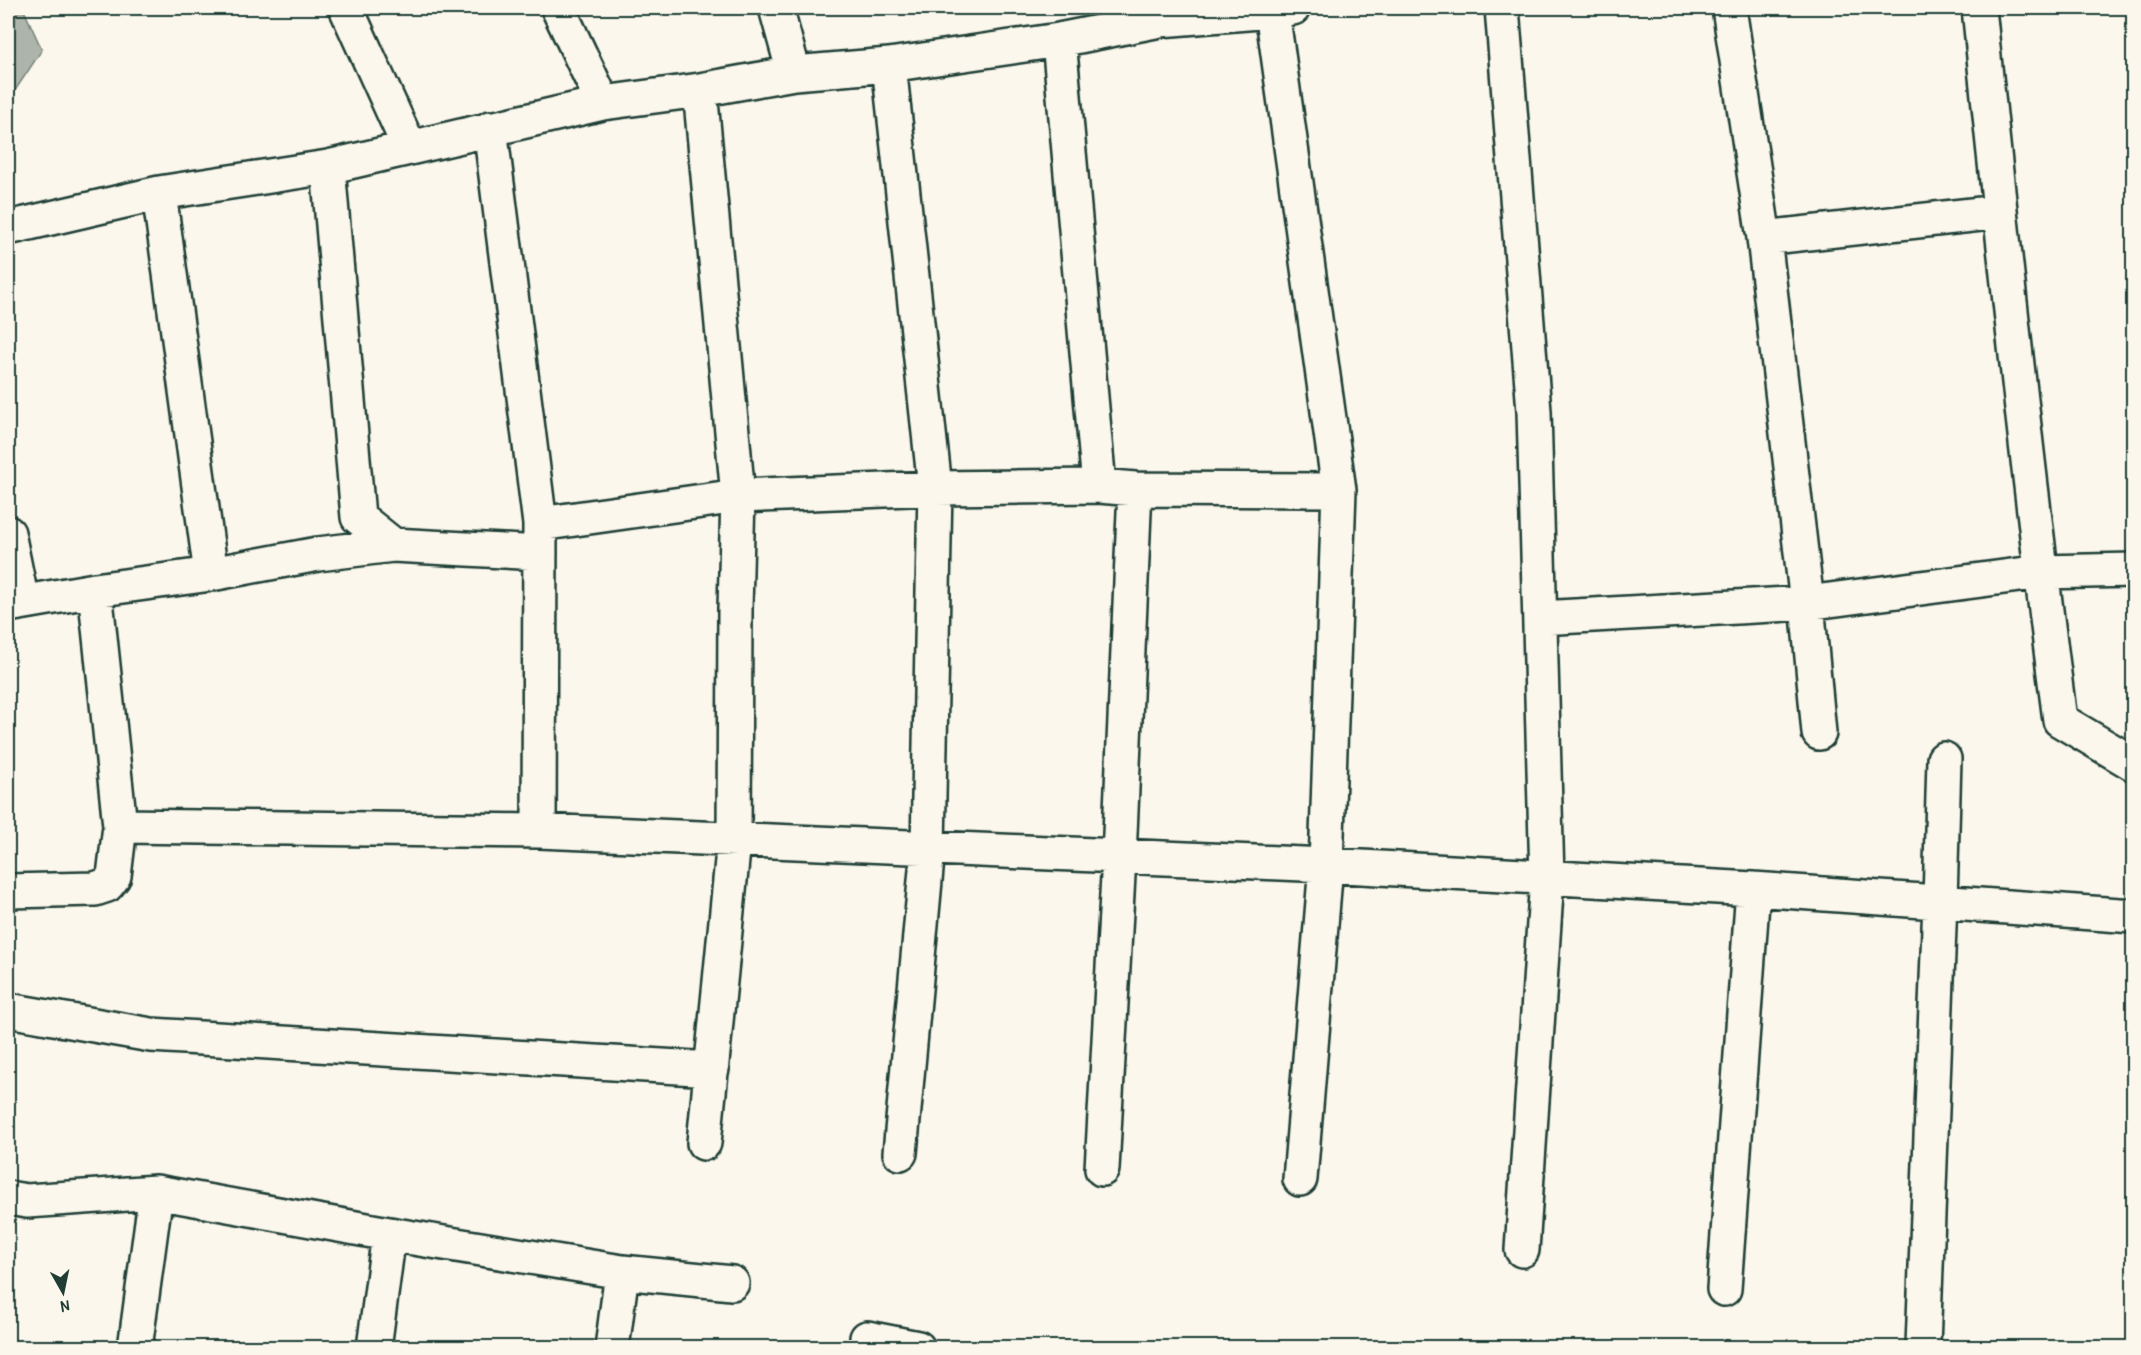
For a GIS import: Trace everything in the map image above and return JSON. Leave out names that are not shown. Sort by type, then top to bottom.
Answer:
[{"type":"street","points":[[346,8],[409,147]]},
{"type":"street","points":[[558,8],[603,104]]},
{"type":"street","points":[[776,8],[794,73]]},
{"type":"street","points":[[1503,8],[1534,411],[1547,878],[1522,1250]]},
{"type":"street","points":[[1729,8],[1764,238],[1807,603],[1819,733]]},
{"type":"street","points":[[1979,8],[2000,212],[2060,720],[2133,764]]},
{"type":"street","points":[[8,228],[159,193],[328,167],[490,128],[603,104],[794,73],[890,65],[1059,40],[1159,14],[1283,9],[1339,490],[1326,865],[1300,1179]]},
{"type":"street","points":[[1059,40],[1099,486]]},
{"type":"street","points":[[890,65],[935,488],[928,848],[900,1153]]},
{"type":"street","points":[[700,90],[738,496],[734,840],[704,1143]]},
{"type":"street","points":[[490,128],[540,538],[539,831]]},
{"type":"street","points":[[328,167],[358,517],[393,545]]},
{"type":"street","points":[[159,193],[211,574]]},
{"type":"street","points":[[1764,238],[2000,212]]},
{"type":"street","points":[[8,533],[15,603],[211,574],[318,554],[393,545],[540,538],[738,496],[935,488],[1099,486],[1135,489],[1339,490]]},
{"type":"street","points":[[1102,1169],[1119,857],[1135,489]]},
{"type":"street","points":[[1540,618],[1807,603],[2041,572],[2133,570]]},
{"type":"street","points":[[8,891],[95,889],[107,885],[114,876],[120,826],[95,590]]},
{"type":"street","points":[[1923,1346],[1944,759]]},
{"type":"street","points":[[120,826],[539,831],[1326,865],[1753,889],[2133,916]]},
{"type":"street","points":[[1724,1289],[1753,889]]},
{"type":"street","points":[[8,1010],[151,1035],[712,1069]]},
{"type":"street","points":[[8,1198],[27,1201],[156,1192],[389,1234],[622,1272],[732,1282]]},
{"type":"street","points":[[135,1347],[156,1192]]},
{"type":"street","points":[[374,1347],[389,1234]]},
{"type":"street","points":[[612,1347],[622,1272]]},
{"type":"street","points":[[867,1338],[918,1347]]},
{"type":"shaded area","points":[[8,8],[23,8],[42,50],[8,101]]}]
